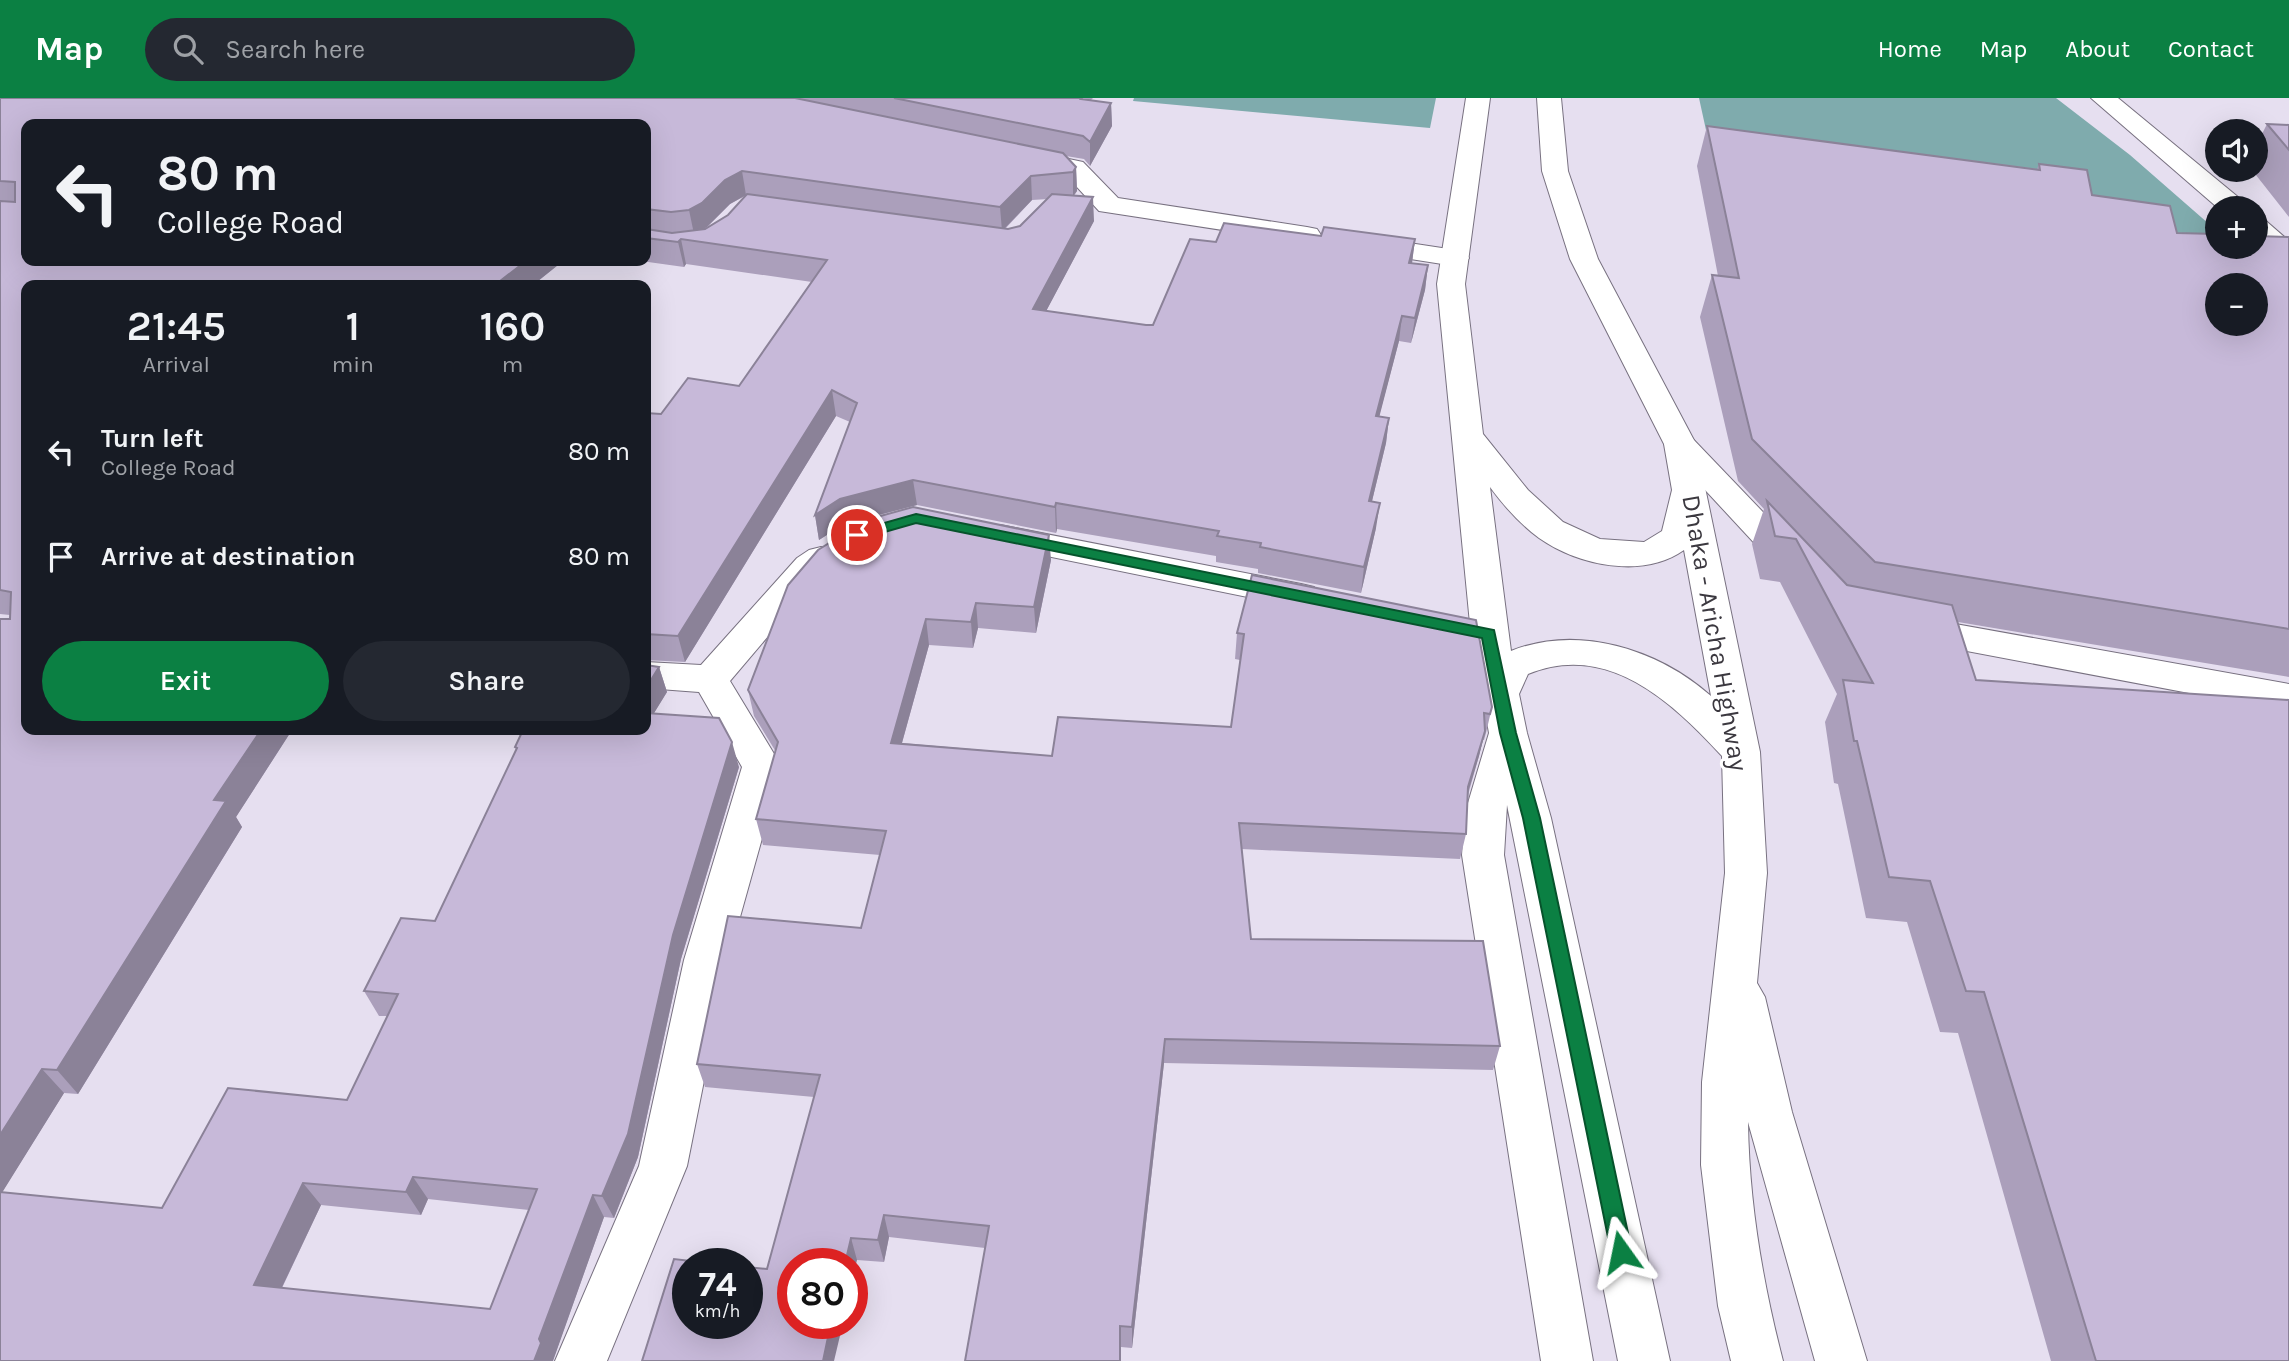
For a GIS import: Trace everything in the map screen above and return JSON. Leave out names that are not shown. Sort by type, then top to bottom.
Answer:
[{"type":"main road","points":[[1478,98],[1451,284],[1467,434],[1475,631],[1504,714],[1531,818],[1644,1361]]},
{"type":"main road","name":"Dhaka - Aricha Highway","points":[[1549,98],[1555,171],[1584,259],[1680,444],[1741,752],[1746,873],[1725,1082],[1725,1165],[1743,1306],[1758,1361]]},
{"type":"main road","points":[[2103,98],[2220,196]]},
{"type":"main road","points":[[995,151],[1074,168],[1109,205]]},
{"type":"main road","points":[[1070,207],[1109,205],[1455,258]]},
{"type":"main road","points":[[2268,238],[2289,256]]},
{"type":"main road","points":[[1467,434],[1524,507],[1552,531],[1582,546],[1619,555],[1651,554],[1673,542],[1682,520],[1688,490]]},
{"type":"main road","points":[[1680,444],[1816,588]]},
{"type":"main road","points":[[970,530],[1339,604]]},
{"type":"main road","points":[[710,679],[809,566],[847,541]]},
{"type":"main road","points":[[1884,624],[2289,698]]},
{"type":"main road","points":[[1567,1361],[1483,855],[1485,813],[1513,666],[1546,653],[1584,653],[1618,659],[1659,677],[1690,699],[1741,752]]},
{"type":"main road","points":[[651,675],[710,679]]},
{"type":"main road","points":[[580,1361],[663,1166],[706,960],[762,767],[710,679]]},
{"type":"main road","points":[[1736,964],[1769,1112],[1841,1361]]},
{"type":"shaded area","points":[[1134,98],[1436,98],[1430,128],[1133,101]]},
{"type":"shaded area","points":[[1699,98],[2056,98],[2130,155],[2205,221],[2205,249],[2178,254],[1706,130]]},
{"type":"building","points":[[0,98],[795,98],[1063,153],[1076,167],[1073,172],[1031,176],[1000,207],[742,171],[725,180],[702,203],[689,210],[671,212],[651,210],[651,119],[21,119],[21,266],[520,266],[501,280],[21,280],[21,735],[258,735],[214,800],[226,801],[57,1070],[42,1069],[0,1135],[0,619],[10,619],[11,592],[0,590],[0,201],[15,202],[15,182],[0,181]]},
{"type":"building","points":[[894,98],[1082,98],[1111,103],[1090,142],[1083,136]]},
{"type":"building","points":[[2268,124],[2289,125],[2289,150],[2268,125]]},
{"type":"building","points":[[1707,126],[2040,170],[2039,164],[2087,170],[2092,195],[2170,206],[2177,233],[2205,234],[2205,259],[2268,259],[2268,236],[2289,237],[2289,629],[1875,562],[1752,439],[1712,275],[1739,278]]},
{"type":"building","points":[[747,194],[1008,229],[1020,226],[1052,194],[1093,197],[1033,309],[1146,325],[1153,325],[1190,239],[1216,242],[1224,223],[1321,236],[1324,227],[1415,239],[1409,263],[1428,265],[1415,318],[1402,316],[1376,416],[1389,418],[1369,501],[1380,503],[1364,567],[1260,547],[1261,543],[1217,536],[1219,531],[1056,503],[1055,507],[913,480],[840,499],[815,515],[857,403],[832,390],[678,636],[651,634],[651,413],[661,414],[688,378],[739,386],[827,260],[681,239],[678,242],[651,239],[651,230],[672,233],[705,229],[728,215]]},
{"type":"building","points":[[1767,501],[1847,585],[1952,605],[1976,680],[2289,700],[2289,1361],[2096,1361],[1984,992],[1966,991],[1930,881],[1889,877],[1857,741],[1854,741],[1843,680],[1873,683],[1796,539],[1775,536]]},
{"type":"building","points":[[913,507],[1049,535],[1034,607],[976,603],[971,622],[926,619],[891,743],[1052,756],[1058,717],[1231,727],[1244,634],[1237,633],[1252,575],[1476,620],[1492,707],[1490,714],[1484,713],[1485,731],[1468,787],[1466,834],[1239,823],[1251,939],[1483,941],[1500,1046],[1165,1039],[1132,1327],[1120,1326],[1120,1361],[965,1361],[989,1226],[884,1215],[878,1240],[851,1238],[849,1248],[777,1248],[777,1339],[828,1339],[823,1361],[642,1361],[672,1265],[672,1339],[763,1339],[763,1269],[767,1269],[820,1075],[697,1064],[728,916],[861,928],[886,831],[756,819],[778,742],[748,690],[788,585],[818,550],[866,520]]},
{"type":"building","points":[[651,666],[659,667],[651,680]]},
{"type":"building","points":[[651,713],[719,718],[732,742],[673,935],[628,1134],[602,1196],[593,1195],[539,1339],[541,1343],[534,1361],[0,1361],[0,1192],[162,1208],[228,1088],[347,1100],[398,994],[364,991],[401,918],[435,921],[517,748],[515,747],[521,735],[651,735]],"holes":[[[413,1177],[537,1189],[490,1309],[254,1285],[303,1183],[406,1192]]]},
{"type":"route","points":[[857,535],[916,519],[1489,634],[1508,733],[1531,818],[1621,1252]]}]
